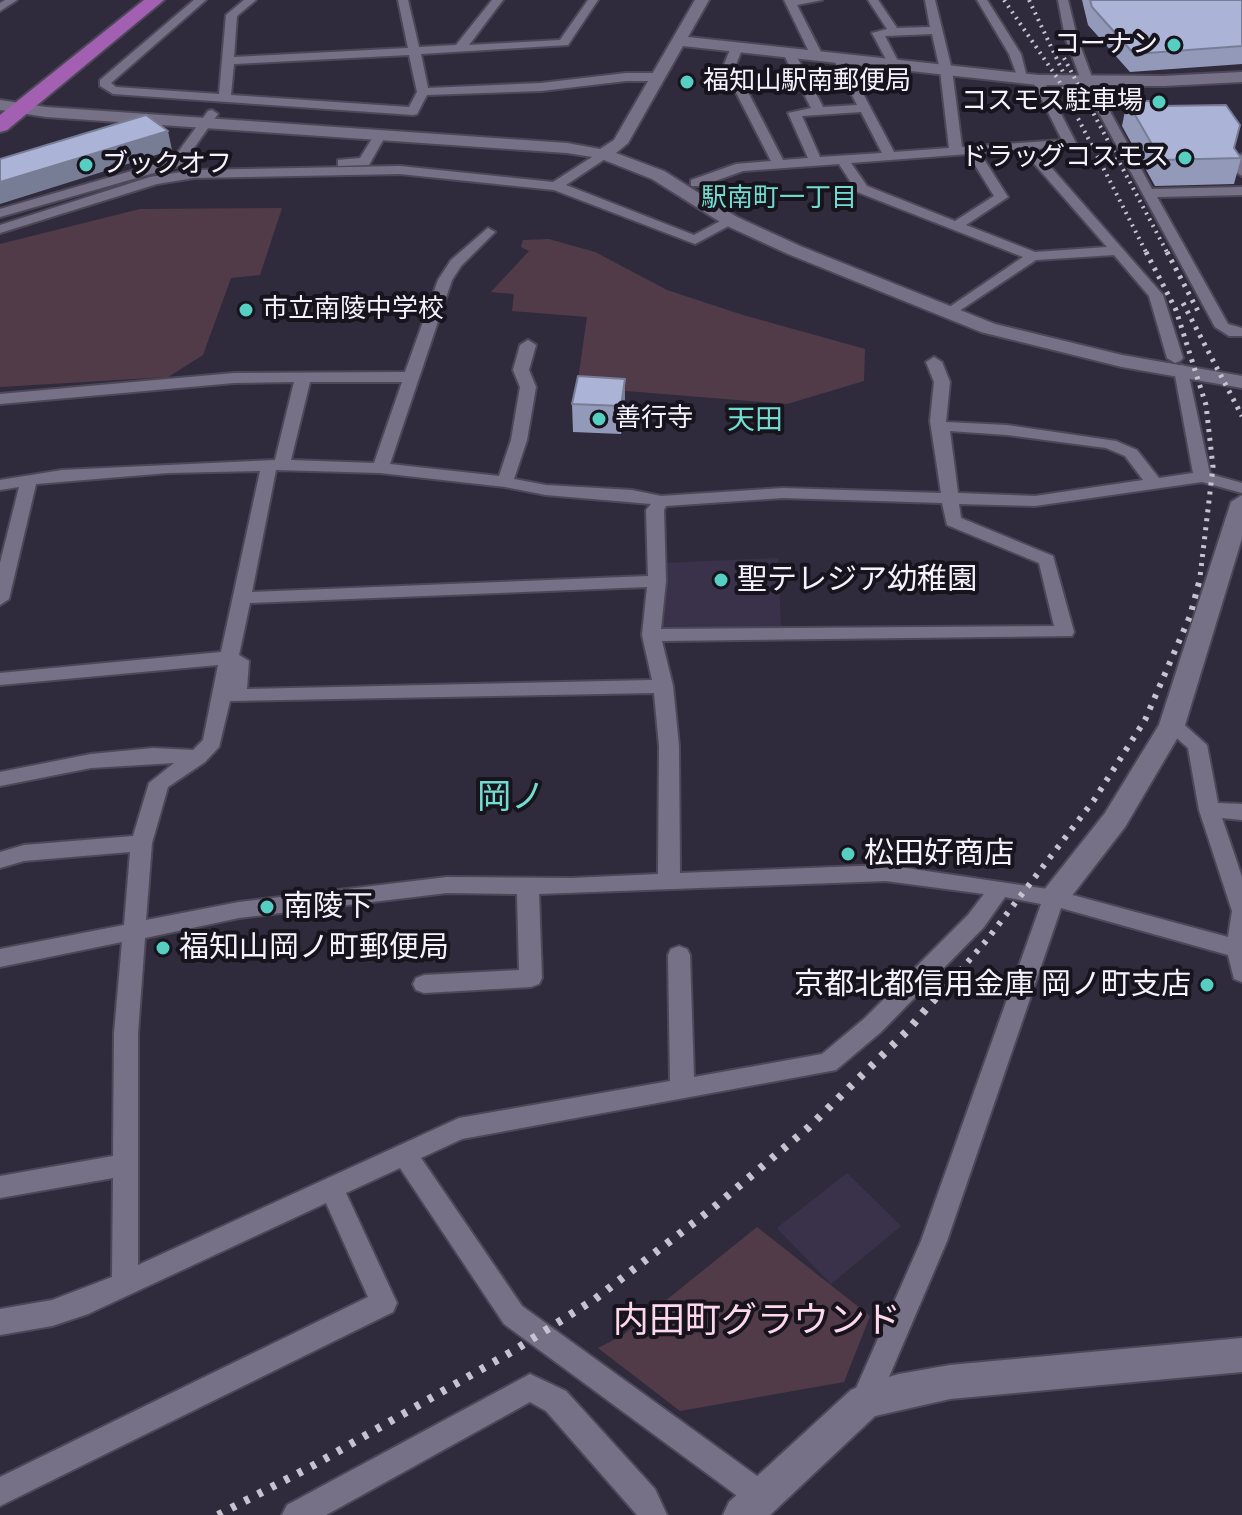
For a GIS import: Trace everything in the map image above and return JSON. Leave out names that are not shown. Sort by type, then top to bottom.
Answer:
[{"type":"highway","points":[[0,104],[129,0]]},
{"type":"highway","points":[[0,126],[155,0]]},
{"type":"street","points":[[0,8],[12,0]]},
{"type":"street","points":[[201,0],[104,83],[113,90],[413,111],[423,92],[403,0]]},
{"type":"street","points":[[225,96],[232,15],[251,0]]},
{"type":"street","points":[[460,48],[498,0]]},
{"type":"street","points":[[228,61],[564,43],[593,0]]},
{"type":"street","points":[[556,186],[620,143],[702,0]]},
{"type":"street","points":[[817,0],[789,1],[817,56]]},
{"type":"street","points":[[873,0],[894,31]]},
{"type":"street","points":[[930,0],[946,70],[956,152]]},
{"type":"street","points":[[696,183],[741,167],[1070,143],[982,0]]},
{"type":"street","points":[[1063,0],[1071,37],[1087,80],[1222,327],[1234,333],[1242,332]]},
{"type":"street","points":[[894,65],[878,33],[937,30]]},
{"type":"street","points":[[681,41],[1031,79],[1163,81],[1242,77]]},
{"type":"street","points":[[737,47],[729,67],[779,164]]},
{"type":"street","points":[[789,53],[819,111]]},
{"type":"street","points":[[839,58],[890,157]]},
{"type":"street","points":[[423,92],[541,87],[626,77],[657,77]]},
{"type":"street","points":[[0,104],[620,143],[767,224],[956,308],[988,328],[1063,348],[1242,370]]},
{"type":"street","points":[[816,162],[794,113],[866,108]]},
{"type":"street","points":[[209,118],[380,135],[567,148],[603,154],[658,175],[731,221],[956,308]]},
{"type":"street","points":[[177,162],[209,118]]},
{"type":"street","points":[[0,213],[117,176],[177,162],[364,162],[380,135]]},
{"type":"street","points":[[1027,148],[1114,251],[1156,295],[1179,364],[1202,477]]},
{"type":"street","points":[[954,227],[1001,197],[973,152]]},
{"type":"street","points":[[1242,158],[1242,172]]},
{"type":"street","points":[[842,159],[862,189],[1033,256],[1114,251]]},
{"type":"street","points":[[0,229],[155,180],[194,174],[400,170],[556,186],[695,240],[731,221]]},
{"type":"street","points":[[1148,193],[1242,191]]},
{"type":"street","points":[[380,468],[445,280],[456,263],[488,232]]},
{"type":"street","points":[[956,308],[1033,256]]},
{"type":"street","points":[[505,482],[519,440],[528,387],[521,370],[528,345]]},
{"type":"street","points":[[651,635],[1065,632],[1047,560],[953,521],[938,421],[942,382],[934,362]]},
{"type":"street","points":[[1179,364],[1242,382]]},
{"type":"street","points":[[125,1284],[126,1033],[141,843],[159,783],[198,757],[212,742],[241,598],[303,377]]},
{"type":"street","points":[[0,399],[234,378],[412,377]]},
{"type":"street","points":[[941,426],[1007,430],[1110,444],[1131,453],[1154,483]]},
{"type":"street","points":[[0,485],[168,468],[276,465],[380,468],[505,482],[546,490],[632,495],[661,501],[783,493],[1035,501],[1202,477],[1242,488]]},
{"type":"street","points":[[0,599],[29,480]]},
{"type":"street","points":[[661,501],[655,510],[657,581],[651,635],[663,686],[669,746],[669,880]]},
{"type":"street","points":[[404,1153],[513,1315],[752,1505],[864,1402],[934,1241],[1054,898],[1115,820],[1172,725],[1242,502]]},
{"type":"street","points":[[241,598],[657,581]]},
{"type":"street","points":[[0,679],[229,658],[240,661],[237,696],[663,686]]},
{"type":"street","points":[[1172,725],[1197,745],[1209,810],[1242,911],[1242,973]]},
{"type":"street","points":[[0,779],[91,761],[153,755],[198,757]]},
{"type":"street","points":[[1209,810],[1242,812]]},
{"type":"street","points":[[0,860],[24,853],[141,843]]},
{"type":"street","points":[[0,958],[239,910],[447,885],[572,886],[886,873],[1054,898],[1240,950]]},
{"type":"street","points":[[424,984],[531,978],[528,885]]},
{"type":"street","points":[[0,1322],[52,1313],[125,1284],[459,1129],[828,1063],[873,1025],[976,921],[1000,888]]},
{"type":"street","points":[[679,955],[682,1088]]},
{"type":"street","points":[[0,1187],[125,1165]]},
{"type":"street","points":[[0,1492],[384,1303],[332,1189]]},
{"type":"street","points":[[864,1402],[899,1391],[950,1382],[1242,1355]]},
{"type":"street","points":[[297,1515],[530,1387],[556,1401],[645,1499],[652,1515]]},
{"type":"shaded area","name":"聖テレジア幼稚園","points":[[778,558],[781,628],[662,628],[665,563]]},
{"type":"shaded area","points":[[847,1173],[901,1226],[831,1284],[777,1228]]},
{"type":"green space","points":[[282,208],[260,275],[231,278],[203,355],[168,377],[0,387],[0,244],[140,209]]},
{"type":"green space","points":[[549,239],[595,252],[667,290],[865,349],[864,381],[787,404],[577,387],[587,317],[512,311],[514,294],[491,292],[529,251],[521,247],[523,240]]},
{"type":"green space","name":"内田町グラウンド","points":[[757,1227],[870,1316],[844,1382],[680,1411],[598,1348],[623,1335]]},
{"type":"building","name":"コーナン","points":[[1090,0],[1242,0],[1242,46],[1134,54],[1092,7]]},
{"type":"building","points":[[1127,101],[1156,101],[1160,106],[1226,105],[1240,125],[1234,148],[1241,158],[1161,160]]},
{"type":"building","points":[[146,115],[168,131],[0,182],[0,159]]},
{"type":"building","points":[[578,376],[625,379],[621,406],[572,404]]},
{"type":"railway","points":[[1004,0],[1058,79],[1147,254]]},
{"type":"railway","points":[[1029,0],[1063,72]]},
{"type":"railway","points":[[1064,58],[1168,254]]},
{"type":"railway","points":[[1146,252],[1176,310],[1206,405],[1213,467],[1200,577]]},
{"type":"railway","points":[[1167,252],[1199,313]]},
{"type":"railway","points":[[1183,303],[1242,416]]},
{"type":"railway","points":[[944,989],[986,941],[1094,800],[1145,720],[1190,616],[1201,575]]},
{"type":"railway","points":[[218,1515],[314,1465],[513,1351],[595,1299],[713,1208],[809,1127],[908,1030],[945,987]]},
{"type":"place","name":"コーナン","points":[[1174,45]]},
{"type":"place","name":"福知山駅南郵便局","points":[[687,82]]},
{"type":"place","name":"コスモス駐車場","points":[[1159,102]]},
{"type":"place","name":"ドラッグコスモス","points":[[1185,158]]},
{"type":"place","name":"ブックオフ","points":[[86,165]]},
{"type":"place","name":"市立南陵中学校","points":[[246,310]]},
{"type":"place","name":"善行寺","points":[[599,419]]},
{"type":"place","name":"聖テレジア幼稚園","points":[[721,580]]},
{"type":"place","name":"松田好商店","points":[[848,854]]},
{"type":"place","name":"南陵下","points":[[267,907]]},
{"type":"place","name":"福知山岡ノ町郵便局","points":[[163,948]]},
{"type":"place","name":"京都北都信用金庫 岡ノ町支店","points":[[1207,985]]},
{"type":"district","name":"駅南町一丁目","points":[[779,199]]},
{"type":"district","name":"天田","points":[[755,421]]},
{"type":"district","name":"岡ノ","points":[[511,798]]}]
